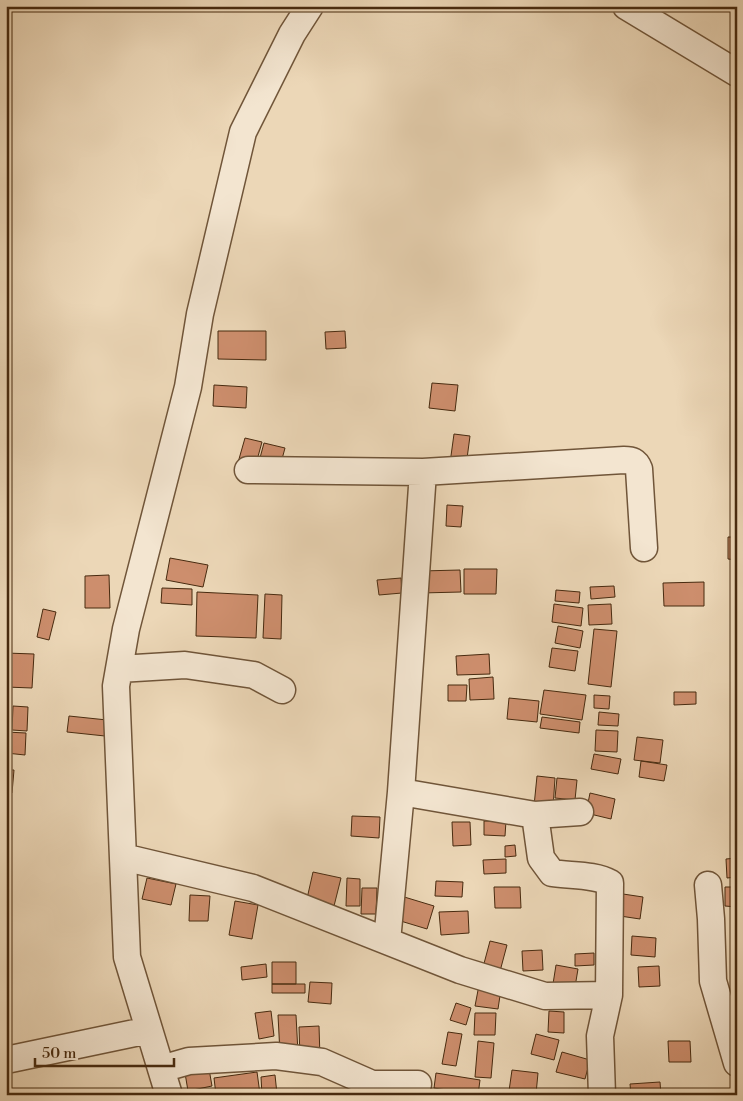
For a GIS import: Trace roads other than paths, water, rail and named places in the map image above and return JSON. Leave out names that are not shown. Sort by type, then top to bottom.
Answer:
[{"type":"street","points":[[169,1095],[127,957],[116,686],[129,619],[188,387],[200,314],[244,132],[292,34],[310,6]]},
{"type":"street","points":[[626,6],[737,73]]},
{"type":"street","points":[[248,470],[424,472],[624,460],[634,462],[639,469],[644,548]]},
{"type":"street","points":[[387,941],[401,792],[424,472]]},
{"type":"street","points":[[119,669],[186,665],[254,675],[282,690]]},
{"type":"street","points":[[401,792],[536,815],[580,812]]},
{"type":"street","points":[[536,815],[541,858],[552,873],[602,878],[610,883],[609,995],[600,1036],[602,1095]]},
{"type":"street","points":[[123,857],[253,888],[460,970],[545,996],[609,995]]},
{"type":"street","points":[[708,885],[714,981],[737,1063]]},
{"type":"street","points":[[6,1060],[149,1030]]},
{"type":"street","points":[[161,1069],[189,1061],[276,1056],[322,1062],[369,1090],[418,1084]]}]
